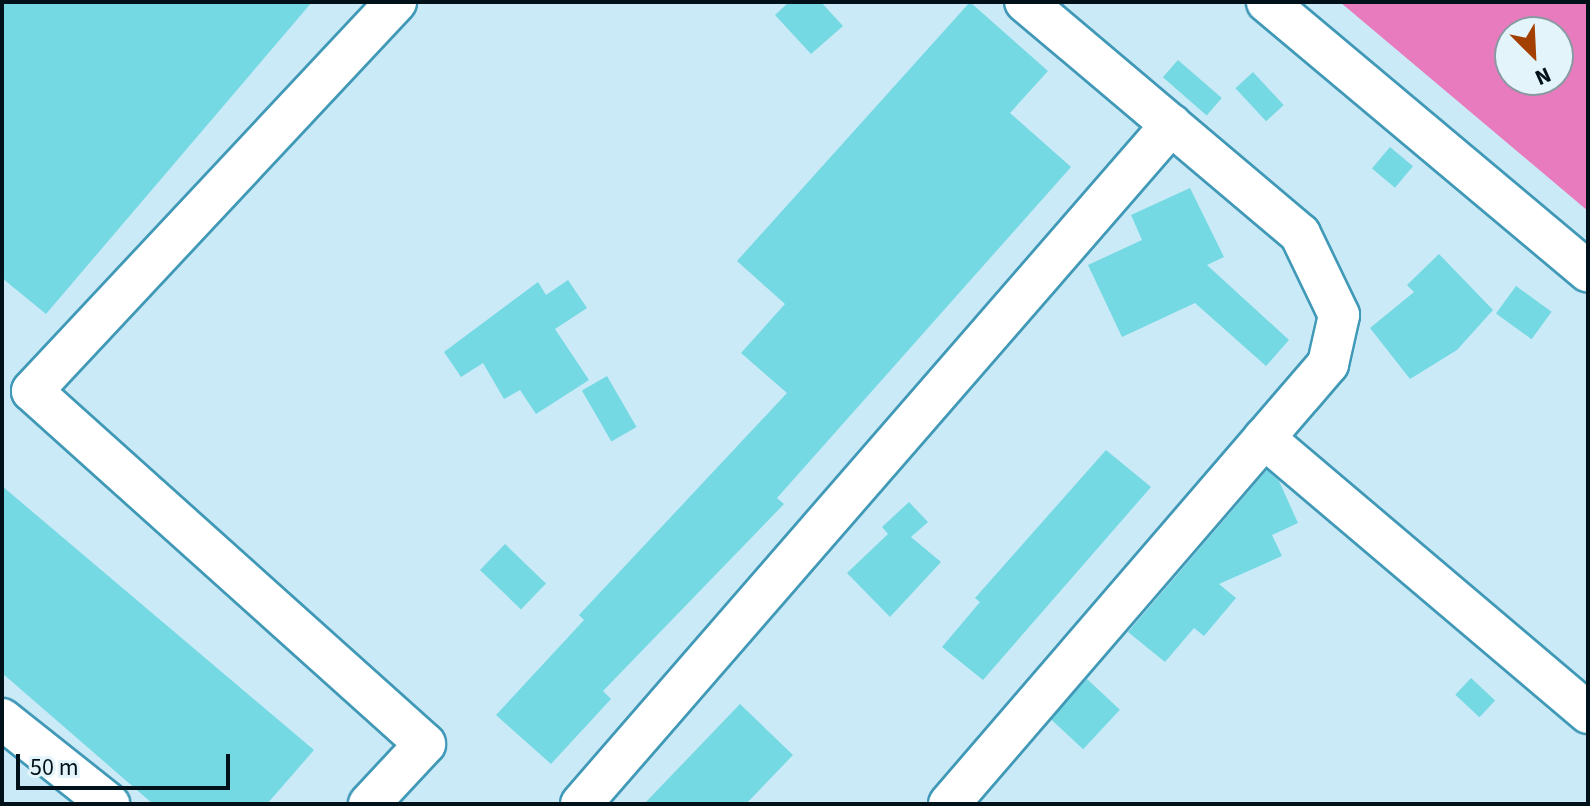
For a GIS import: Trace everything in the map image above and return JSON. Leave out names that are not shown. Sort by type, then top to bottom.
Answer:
[{"type":"lane","points":[[369,804],[425,744],[32,391],[396,2]]},
{"type":"lane","points":[[949,804],[1328,364],[1339,315],[1300,234],[1025,2]]},
{"type":"lane","points":[[1267,2],[1588,271]]},
{"type":"lane","points":[[581,804],[1171,125]]},
{"type":"lane","points":[[1264,438],[1588,713]]},
{"type":"lane","points":[[2,719],[109,804]]},
{"type":"shaded area","points":[[1340,2],[1588,2],[1588,211]]},
{"type":"building","points":[[2,2],[312,2],[46,314],[2,278]]},
{"type":"building","points":[[789,2],[821,2],[843,26],[811,54],[775,15]]},
{"type":"building","points":[[970,2],[1048,71],[1010,113],[1071,167],[777,498],[784,504],[603,691],[611,699],[551,764],[496,715],[584,620],[579,615],[787,393],[741,353],[785,304],[737,261]]},
{"type":"building","points":[[1178,60],[1222,98],[1207,115],[1163,77]]},
{"type":"building","points":[[1253,72],[1284,105],[1266,121],[1235,88]]},
{"type":"building","points":[[1390,147],[1413,166],[1395,188],[1372,168]]},
{"type":"building","points":[[1190,188],[1224,257],[1207,265],[1289,340],[1266,366],[1195,303],[1122,337],[1088,265],[1142,240],[1131,215]]},
{"type":"building","points":[[1439,254],[1493,310],[1457,350],[1410,379],[1370,328],[1414,292],[1407,285]]},
{"type":"building","points":[[568,280],[587,308],[555,329],[589,380],[536,414],[520,390],[504,399],[483,363],[461,377],[444,352],[538,282],[546,295]]},
{"type":"building","points":[[1516,286],[1552,312],[1532,339],[1496,314]]},
{"type":"building","points":[[607,376],[636,427],[611,442],[582,390]]},
{"type":"building","points":[[1106,450],[1151,487],[983,680],[942,647],[980,602],[975,598]]},
{"type":"building","points":[[1267,470],[1279,481],[1298,523],[1272,535],[1282,556],[1219,584],[1236,598],[1204,636],[1194,628],[1165,662],[1128,632]]},
{"type":"building","points":[[2,486],[314,750],[267,804],[153,804],[2,673]]},
{"type":"building","points":[[909,502],[928,522],[911,537],[941,562],[890,617],[847,573],[888,534],[882,527]]},
{"type":"building","points":[[505,544],[546,584],[521,609],[480,570]]},
{"type":"building","points":[[1471,678],[1495,701],[1479,717],[1455,695]]},
{"type":"building","points":[[1087,679],[1120,710],[1083,749],[1050,718]]},
{"type":"building","points":[[740,704],[793,755],[746,804],[644,804]]}]
